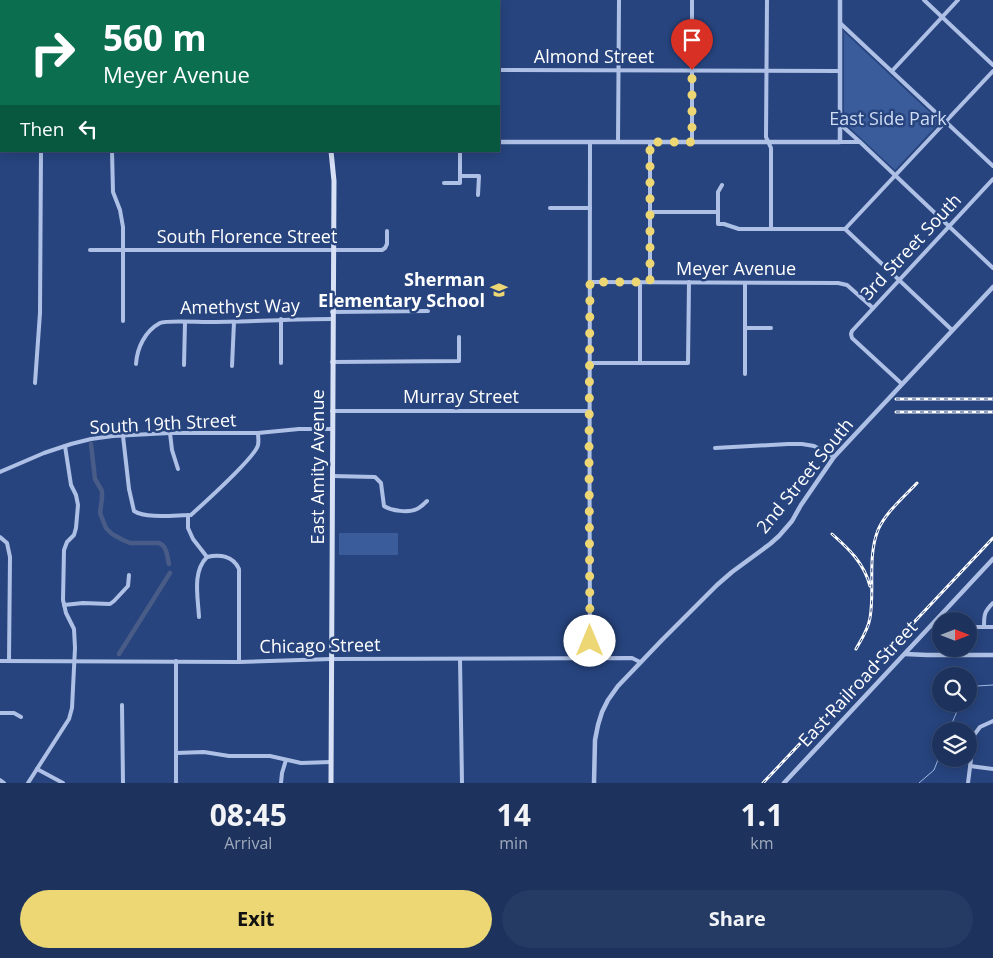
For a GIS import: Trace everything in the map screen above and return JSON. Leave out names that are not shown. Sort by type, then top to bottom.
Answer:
[{"type":"main road","name":"East Amity Avenue","points":[[331,152],[334,181],[331,783]]},
{"type":"street","points":[[618,0],[618,142]]},
{"type":"street","points":[[692,0],[692,142]]},
{"type":"street","points":[[767,0],[766,137],[771,148],[771,229]]},
{"type":"street","points":[[840,0],[840,142]]},
{"type":"street","points":[[924,0],[993,65]]},
{"type":"street","points":[[892,71],[958,0]]},
{"type":"street","points":[[840,23],[993,166]]},
{"type":"street","name":"Almond Street","points":[[500,70],[840,70]]},
{"type":"street","points":[[845,229],[993,71]]},
{"type":"street","points":[[840,124],[993,268]]},
{"type":"street","points":[[500,142],[860,142]]},
{"type":"street","points":[[590,142],[590,658]]},
{"type":"street","points":[[650,142],[650,282]]},
{"type":"street","points":[[35,383],[40,298],[41,152]]},
{"type":"street","points":[[112,152],[114,192],[123,227],[123,321]]},
{"type":"street","points":[[444,183],[460,183],[460,152]]},
{"type":"street","points":[[460,176],[478,176],[478,195]]},
{"type":"street","name":"3rd Street South","points":[[902,384],[852,338],[852,331],[993,179]]},
{"type":"street","points":[[722,185],[718,192],[718,224],[739,229],[845,229],[952,330]]},
{"type":"street","points":[[550,208],[590,208]]},
{"type":"street","points":[[650,212],[718,212]]},
{"type":"street","name":"South Florence Street","points":[[90,250],[382,250],[387,244],[387,231]]},
{"type":"street","name":"Meyer Avenue","points":[[590,282],[842,283],[873,308]]},
{"type":"street","points":[[640,282],[640,363]]},
{"type":"street","points":[[590,363],[688,363],[688,282]]},
{"type":"street","points":[[745,374],[746,283]]},
{"type":"street","name":"2nd Street South","points":[[594,783],[595,740],[602,712],[618,686],[717,585],[779,536],[792,521],[834,457],[993,287]]},
{"type":"street","points":[[332,312],[428,311]]},
{"type":"street","points":[[281,320],[281,363]]},
{"type":"street","name":"Amethyst Way","points":[[136,364],[137,354],[143,340],[151,330],[162,322],[332,320]]},
{"type":"street","points":[[184,365],[185,322]]},
{"type":"street","points":[[232,366],[234,322]]},
{"type":"street","points":[[746,328],[771,328]]},
{"type":"street","points":[[332,362],[459,361],[459,337]]},
{"type":"street","name":"Murray Street","points":[[332,411],[590,411]]},
{"type":"street","name":"South 19th Street","points":[[0,472],[65,446],[113,436],[170,433],[258,433],[299,429],[332,429]]},
{"type":"street","points":[[170,433],[172,450],[178,469]]},
{"type":"street","points":[[123,436],[129,489],[134,511],[151,515],[191,515],[254,453],[258,444],[258,433]]},
{"type":"street","points":[[715,448],[802,444],[814,446],[834,457]]},
{"type":"street","points":[[28,783],[69,719],[72,708],[74,629],[64,605],[64,550],[67,542],[74,535],[78,505],[72,485],[65,446]]},
{"type":"street","points":[[332,476],[375,477],[381,483],[384,506],[389,510],[414,510],[427,501]]},
{"type":"street","points":[[188,515],[188,528],[193,539],[207,557]]},
{"type":"street","points":[[0,537],[7,543],[10,557],[9,661]]},
{"type":"street","points":[[199,617],[197,584],[199,569],[207,557],[215,555],[224,556],[236,564],[239,570],[240,662]]},
{"type":"street","name":"East Railroad Street","points":[[784,783],[993,559]]},
{"type":"street","points":[[64,605],[83,603],[110,604],[128,586],[129,575]]},
{"type":"street","points":[[984,627],[985,612],[993,603]]},
{"type":"street","points":[[978,627],[993,627]]},
{"type":"street","points":[[905,654],[993,655]]},
{"type":"street","points":[[460,658],[462,783]]},
{"type":"street","name":"Chicago Street","points":[[0,661],[240,662],[331,659],[632,658],[640,662]]},
{"type":"street","points":[[176,661],[176,783]]},
{"type":"street","points":[[122,705],[123,783]]},
{"type":"street","points":[[0,713],[14,713],[21,717]]},
{"type":"street","points":[[977,731],[980,727],[993,722]]},
{"type":"street","points":[[176,753],[204,752],[229,756],[270,756],[300,763],[331,762]]},
{"type":"street","points":[[281,783],[286,760]]},
{"type":"street","points":[[968,783],[970,767]]},
{"type":"street","points":[[977,767],[993,769]]},
{"type":"street","points":[[37,769],[63,783]]},
{"type":"street","points":[[0,780],[4,783]]},
{"type":"green space","name":"East Side Park","points":[[844,32],[940,122],[895,170],[844,122]]},
{"type":"green space","points":[[339,533],[398,533],[398,555],[339,555]]},
{"type":"waterway","points":[[91,444],[95,479],[102,491],[100,513],[106,528],[112,534],[130,543],[162,544],[169,564]]},
{"type":"waterway","points":[[119,654],[170,573]]},
{"type":"waterway","points":[[977,686],[993,685]]},
{"type":"waterway","points":[[952,722],[957,712]]},
{"type":"waterway","points":[[919,783],[935,767]]},
{"type":"railway","points":[[896,399],[993,399]]},
{"type":"railway","points":[[896,412],[993,412]]},
{"type":"railway","points":[[856,649],[866,631],[870,618],[872,563],[878,530],[890,511],[917,483]]},
{"type":"railway","points":[[832,534],[860,563],[870,586]]},
{"type":"railway","points":[[763,783],[993,538]]},
{"type":"place","name":"Sherman Elementary School","points":[[499,290]]},
{"type":"route","points":[[590,641],[590,282],[650,282],[650,142],[692,142],[692,70]]}]
